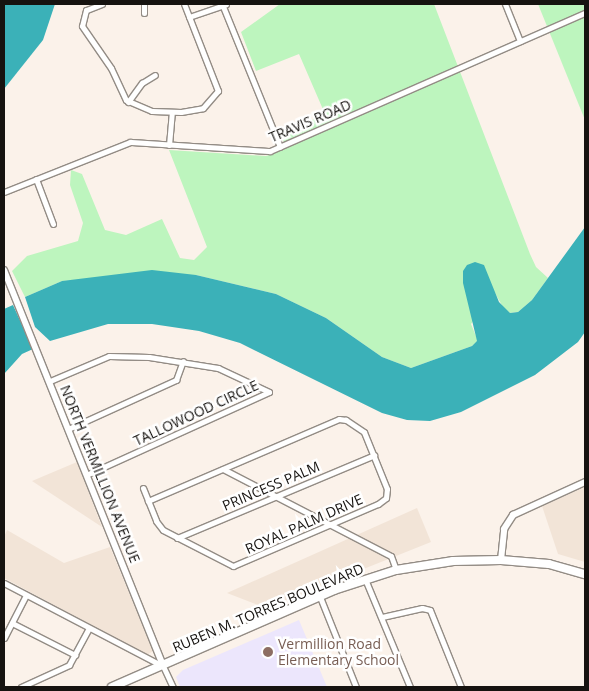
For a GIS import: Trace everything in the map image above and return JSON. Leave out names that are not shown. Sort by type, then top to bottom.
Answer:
[{"type":"main road","name":"RUBEN M. TORRES BOULEVARD","points":[[112,687],[320,597],[365,579],[396,570],[453,561],[501,560],[549,564],[585,574]]},
{"type":"street","points":[[102,4],[86,10],[82,26],[111,68],[128,102],[152,111],[172,112],[203,108],[218,91],[184,4]]},
{"type":"street","points":[[144,4],[144,13]]},
{"type":"street","points":[[189,17],[224,4],[280,147]]},
{"type":"street","points":[[505,4],[520,41]]},
{"type":"street","name":"TRAVIS ROAD","points":[[4,192],[125,144],[270,151],[585,13]]},
{"type":"street","points":[[128,102],[142,83],[155,75]]},
{"type":"street","points":[[170,145],[172,112]]},
{"type":"street","points":[[36,179],[53,224]]},
{"type":"street","name":"NORTH VERMILLION AVENUE","points":[[4,270],[88,474],[172,687]]},
{"type":"street","name":"TALLOWOOD CIRCLE","points":[[50,381],[109,356],[183,361],[218,368],[268,392],[88,474]]},
{"type":"street","points":[[68,429],[176,380],[183,361]]},
{"type":"street","name":"ROYAL PALM DRIVE","points":[[142,488],[162,530],[233,566],[330,525],[386,498],[387,489],[364,432],[346,420],[339,419],[223,469]]},
{"type":"street","name":"PRINCESS PALM","points":[[177,538],[374,455]]},
{"type":"street","points":[[148,501],[223,469],[390,556],[396,570]]},
{"type":"street","points":[[501,560],[504,529],[513,515],[585,482]]},
{"type":"street","points":[[365,579],[410,687]]},
{"type":"street","points":[[4,583],[163,666]]},
{"type":"street","points":[[4,638],[26,595]]},
{"type":"street","points":[[320,597],[356,687]]},
{"type":"street","points":[[382,617],[422,608],[430,610],[462,687]]},
{"type":"street","points":[[12,623],[75,655]]},
{"type":"street","points":[[21,687],[66,667],[75,655],[88,628]]},
{"type":"shaded area","points":[[77,462],[102,527],[32,481]]},
{"type":"shaded area","points":[[585,487],[585,562],[558,554],[542,506]]},
{"type":"shaded area","points":[[417,508],[431,542],[266,608],[227,593]]},
{"type":"shaded area","points":[[7,530],[64,563],[110,547],[153,651],[147,655],[4,578],[4,537]]},
{"type":"shaded area","name":"Vermillion Road Elementary School","points":[[299,620],[327,687],[180,687],[176,677],[183,670]]},
{"type":"green space","points":[[280,4],[434,4],[530,254],[536,267],[548,278],[532,300],[518,312],[510,313],[504,309],[495,293],[471,324],[478,341],[472,346],[411,368],[382,357],[326,318],[276,294],[196,275],[62,281],[25,297],[12,271],[27,256],[78,241],[83,223],[70,185],[71,170],[82,174],[105,230],[126,235],[162,219],[180,258],[194,260],[207,247],[169,150],[266,156],[285,149],[282,134],[325,114],[299,54],[256,71],[241,32]]},
{"type":"green space","points":[[538,4],[585,4],[585,120]]},
{"type":"water","points":[[4,4],[55,4],[43,40],[4,89]]},
{"type":"water","points":[[585,227],[585,332],[578,342],[535,375],[461,412],[430,421],[407,420],[382,413],[240,343],[199,331],[152,324],[108,324],[50,341],[35,327],[25,297],[62,281],[152,270],[196,275],[276,294],[326,318],[382,357],[411,368],[472,346],[477,341],[463,283],[463,271],[467,265],[475,262],[484,265],[499,302],[510,313],[518,312],[532,300]]},
{"type":"water","points":[[13,305],[33,349],[22,354],[4,374],[4,309]]},
{"type":"place","name":"Vermillion Road Elementary School","points":[[268,652]]}]
